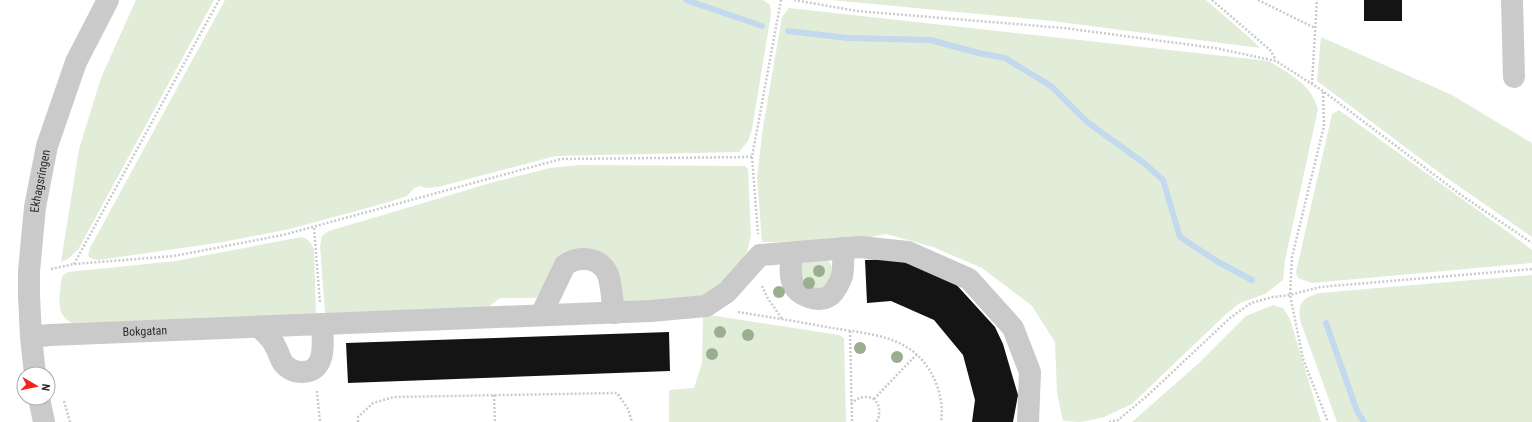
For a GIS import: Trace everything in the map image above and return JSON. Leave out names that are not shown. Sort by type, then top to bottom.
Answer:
[{"type":"street","name":"Ekhagsringen","points":[[34,366],[31,337],[29,270],[35,207],[47,146],[76,62],[108,0]]},
{"type":"street","points":[[1512,0],[1514,77]]},
{"type":"street","points":[[792,253],[790,270],[793,284],[798,291],[807,297],[819,299],[830,295],[838,284],[851,247]]},
{"type":"street","points":[[706,306],[727,292],[757,258],[851,247],[908,252],[969,279],[1013,328],[1030,372],[1028,422]]},
{"type":"street","points":[[541,315],[565,265],[572,260],[580,258],[588,259],[604,268],[608,275],[614,313]]},
{"type":"street","name":"Bokgatan","points":[[31,337],[50,335],[614,313],[706,306]]},
{"type":"street","points":[[259,327],[276,347],[284,364],[292,370],[308,372],[315,368],[321,360],[323,348],[322,324]]},
{"type":"street","points":[[41,406],[44,422]]},
{"type":"path","points":[[74,264],[219,0]]},
{"type":"path","points":[[781,0],[752,157],[757,258],[760,282],[767,297],[782,319]]},
{"type":"path","points":[[794,0],[857,11],[1064,28],[1215,48],[1276,61],[1323,91],[1461,195],[1532,243]]},
{"type":"path","points":[[1212,0],[1270,50],[1276,61]]},
{"type":"path","points":[[1258,0],[1315,28]]},
{"type":"path","points":[[1312,84],[1317,0]]},
{"type":"path","points":[[1323,91],[1324,126],[1292,257],[1290,295],[1303,359],[1328,422]]},
{"type":"path","points":[[49,269],[74,264],[174,256],[283,235],[314,228],[361,213],[561,159],[752,157]]},
{"type":"path","points":[[314,228],[322,324]]},
{"type":"path","points":[[49,276],[50,262]]},
{"type":"path","points":[[1109,422],[1118,420],[1141,401],[1230,318],[1251,304],[1273,297],[1290,295],[1320,287],[1532,268]]},
{"type":"path","points":[[706,306],[850,330],[907,347],[927,364],[941,396],[941,422]]},
{"type":"path","points":[[850,330],[852,422]]},
{"type":"path","points":[[874,399],[917,354]]},
{"type":"path","points":[[315,368],[320,422]]},
{"type":"path","points":[[358,422],[358,417],[373,403],[394,397],[617,392],[628,409],[632,422]]},
{"type":"path","points":[[494,395],[495,422]]},
{"type":"path","points":[[851,404],[862,397],[874,399],[879,406],[880,413],[876,422]]},
{"type":"path","points":[[64,400],[70,422]]},
{"type":"path","points":[[852,418],[856,422]]},
{"type":"green space","points":[[136,0],[214,0],[79,248],[68,259],[61,262],[79,149],[101,78]]},
{"type":"green space","points":[[225,0],[763,0],[770,5],[771,14],[752,129],[748,141],[739,152],[556,156],[438,187],[426,188],[420,186],[414,188],[407,196],[389,202],[290,229],[223,242],[99,260],[92,259],[88,256],[90,248]]},
{"type":"green space","points":[[831,0],[1206,0],[1260,48],[1052,21]]},
{"type":"green space","points":[[789,8],[1269,61],[1299,80],[1310,92],[1318,109],[1285,260],[1283,280],[1265,294],[1240,303],[1225,315],[1132,404],[1104,417],[1082,422],[1063,421],[1057,393],[1055,342],[1032,306],[982,268],[933,247],[886,234],[851,241],[762,242],[757,178],[763,127],[782,17]]},
{"type":"green space","points":[[1321,37],[1452,95],[1532,143],[1532,237],[1444,176],[1317,81]]},
{"type":"green space","points":[[1339,110],[1532,250],[1532,263],[1312,283],[1298,278],[1296,272],[1332,114]]},
{"type":"green space","points":[[578,165],[745,166],[748,169],[751,236],[747,252],[738,267],[707,295],[695,301],[624,302],[589,250],[544,295],[535,298],[500,298],[487,308],[325,313],[320,246],[322,236],[329,231],[494,182],[550,168]]},
{"type":"green space","points":[[301,237],[309,241],[314,250],[316,315],[72,323],[66,319],[60,309],[62,276],[68,272],[176,261]]},
{"type":"green space","points":[[824,257],[831,264],[832,268],[832,275],[827,288],[805,289],[798,267],[801,262]]},
{"type":"green space","points":[[1532,275],[1532,422],[1337,422],[1301,323],[1299,312],[1301,304],[1304,300],[1319,293]]},
{"type":"green space","points":[[1273,305],[1283,308],[1290,319],[1321,422],[1132,422],[1199,363],[1246,316]]},
{"type":"green space","points":[[703,314],[839,335],[844,338],[846,422],[669,422],[669,390],[694,388],[702,363]]},
{"type":"building","points":[[1364,0],[1402,0],[1402,21],[1364,21]]},
{"type":"building","points":[[904,259],[953,281],[995,327],[1003,344],[1018,395],[1013,422],[972,422],[975,400],[963,355],[934,320],[891,301],[867,303],[865,260]]},
{"type":"building","points":[[669,332],[670,371],[348,383],[346,343]]},
{"type":"waterway","points":[[686,0],[762,26]]},
{"type":"waterway","points":[[788,31],[848,38],[931,40],[978,53],[1005,58],[1051,86],[1086,121],[1145,164],[1163,180],[1180,237],[1218,262],[1252,280]]},
{"type":"waterway","points":[[1326,323],[1357,411],[1364,422]]}]
